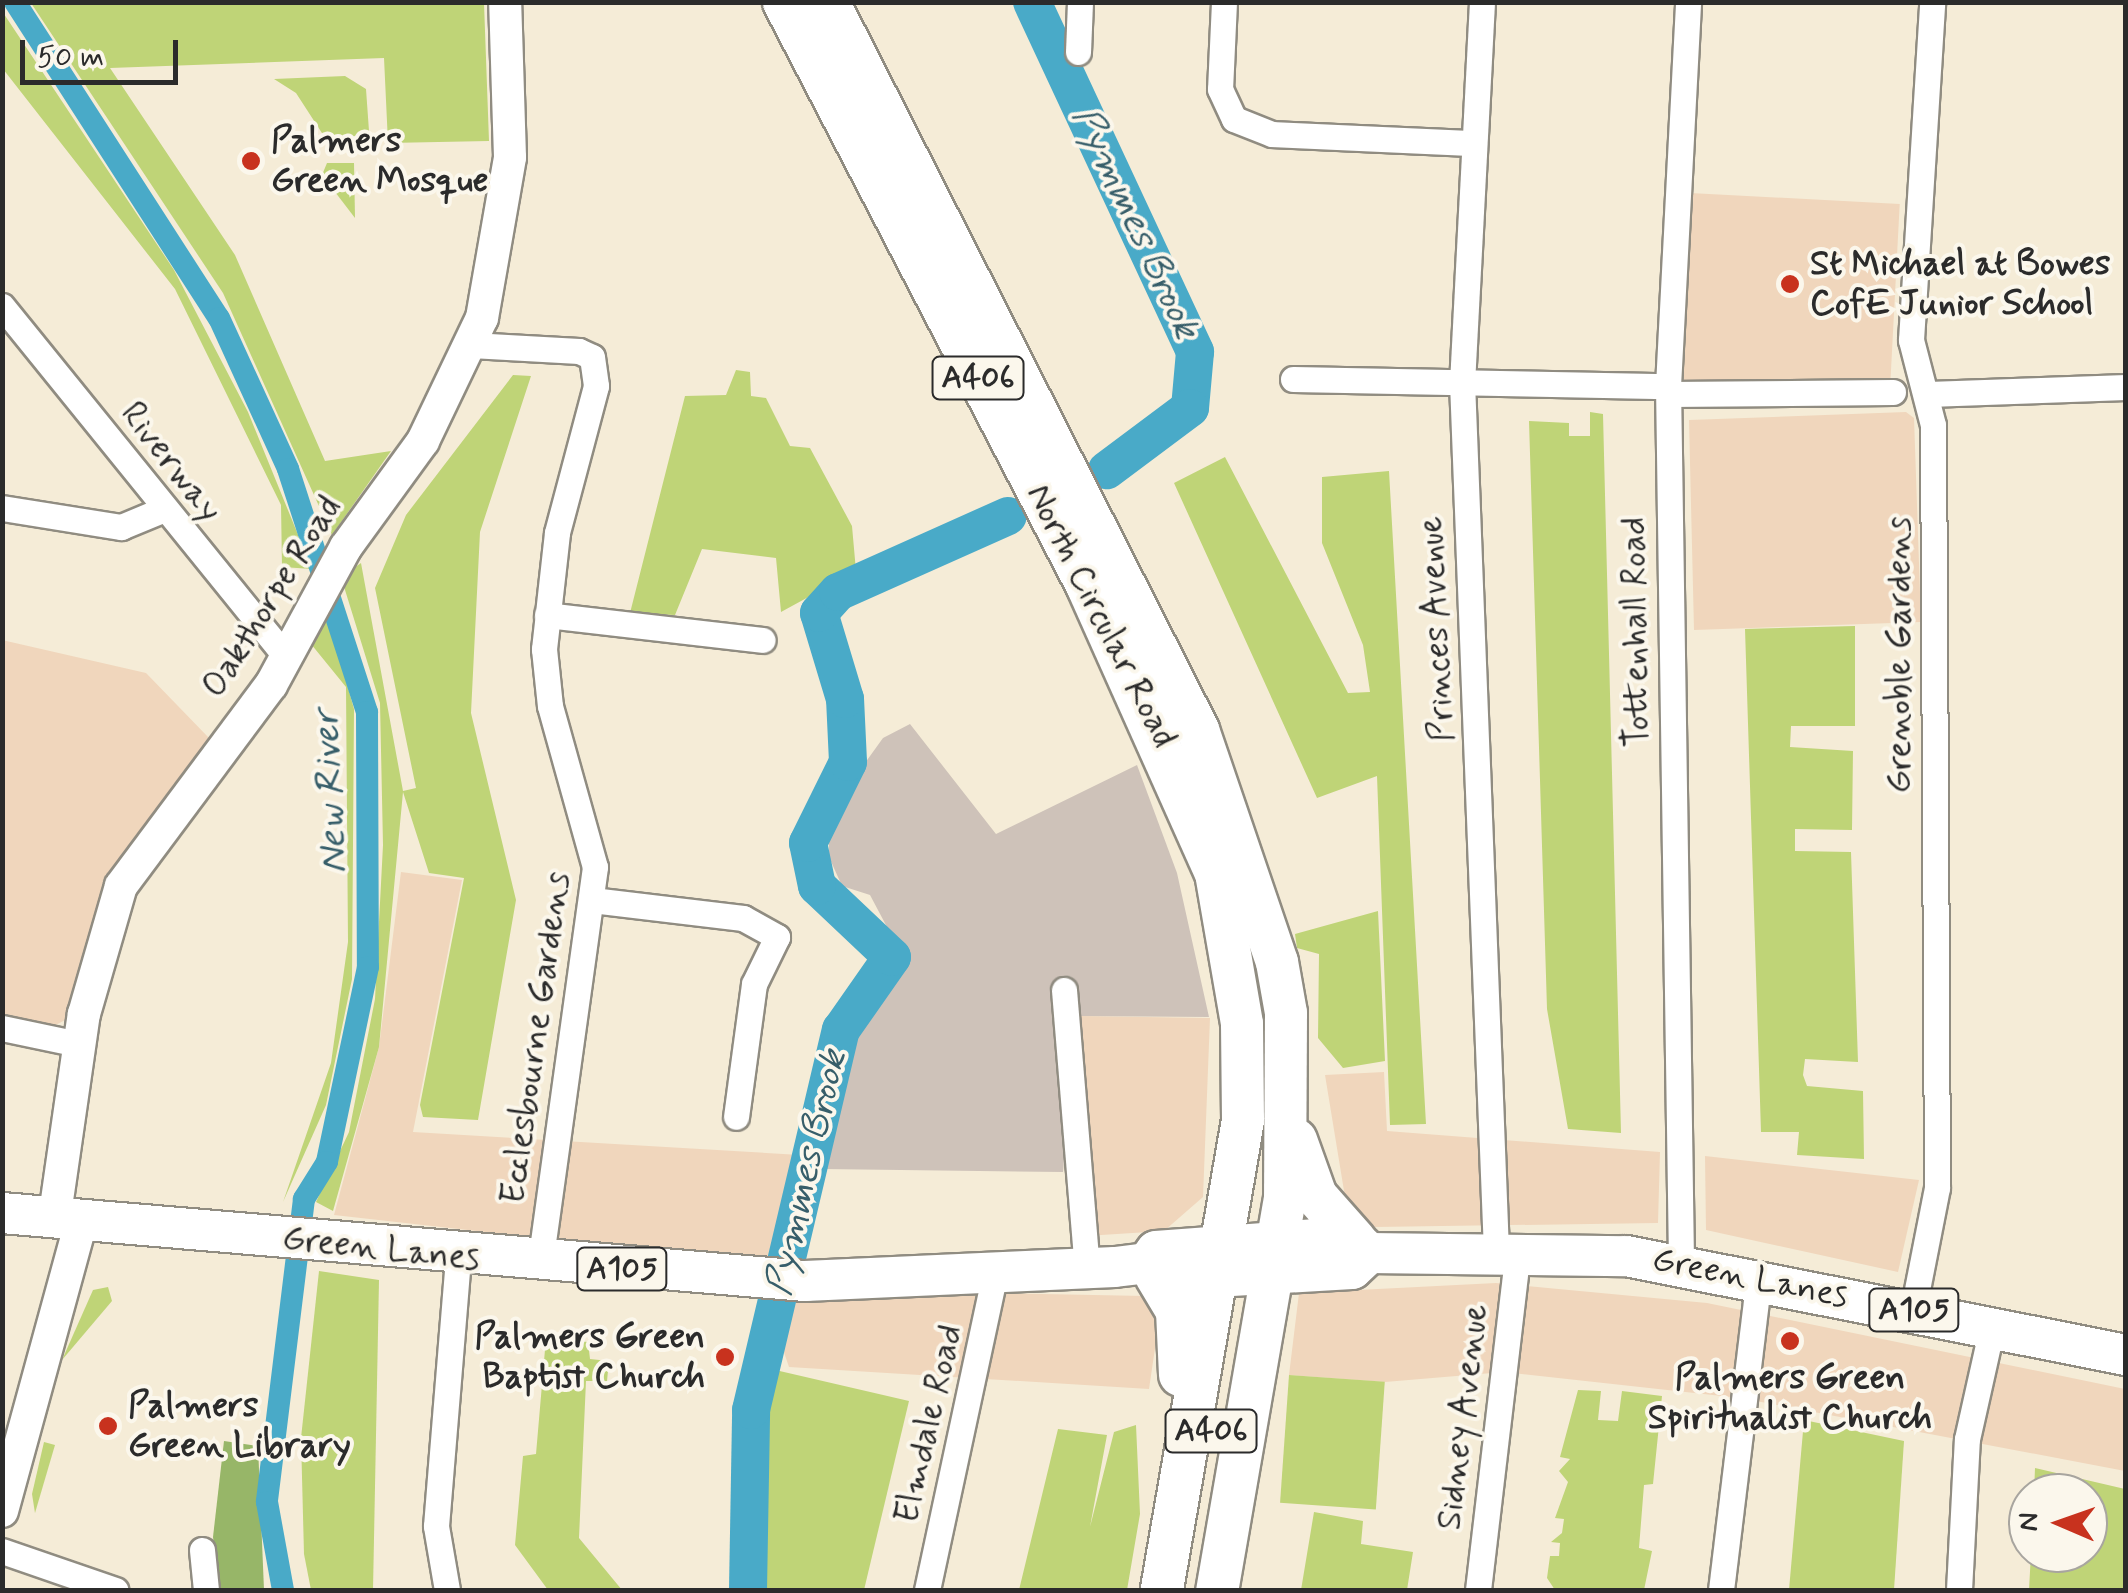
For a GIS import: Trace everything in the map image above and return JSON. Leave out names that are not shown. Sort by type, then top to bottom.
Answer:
[{"type":"highway","name":"North Circular Road","points":[[784,2],[1191,800],[1223,902],[1242,1024],[1246,1260]]},
{"type":"highway","name":"North Circular Road","points":[[828,2],[1198,730],[1264,918],[1286,1014],[1288,1127],[1246,1260]]},
{"type":"highway","name":"A406","points":[[1184,1590],[1232,1308],[1255,1230],[1265,1138],[1264,918]]},
{"type":"highway","name":"A406","points":[[1288,1127],[1316,1196],[1362,1246]]},
{"type":"highway","name":"A406","points":[[1162,1590],[1193,1397],[1246,1260]]},
{"type":"highway","name":"A406","points":[[1217,1590],[1246,1260]]},
{"type":"highway","name":"A406","points":[[1152,1270],[1177,1311],[1176,1361],[1193,1397]]},
{"type":"main road","name":"Green Lanes","points":[[2,1213],[67,1223],[290,1238],[540,1264],[805,1280],[1152,1270],[1246,1260],[1352,1269],[1362,1246],[1681,1261],[2126,1355]]},
{"type":"street","name":"Oakthorpe Road","points":[[2,1511],[67,1223],[78,1044],[121,886],[287,658],[346,546],[397,484],[471,345],[508,192],[505,2]]},
{"type":"street","points":[[1078,52],[1080,2]]},
{"type":"street","points":[[1224,2],[1220,88],[1234,119],[1272,134],[1474,143]]},
{"type":"street","name":"Princes Avenue","points":[[1482,2],[1462,382],[1507,1252]]},
{"type":"street","name":"Tottenhall Road","points":[[1681,1261],[1668,390],[1688,2]]},
{"type":"street","name":"Grenoble Gardens","points":[[1913,1310],[1937,1188],[1928,394],[1911,340],[1932,2]]},
{"type":"street","name":"Riverway","points":[[2,306],[162,510],[287,658]]},
{"type":"street","name":"Ecclesbourne Gardens","points":[[471,345],[592,357],[596,386],[558,533],[547,615],[550,706],[585,816],[592,900],[540,1264]]},
{"type":"street","points":[[1293,379],[1893,392]]},
{"type":"street","points":[[1928,394],[2126,387]]},
{"type":"street","points":[[2,508],[121,527],[162,510]]},
{"type":"street","points":[[547,615],[763,640]]},
{"type":"street","points":[[592,900],[743,918],[777,938],[754,984],[736,1117]]},
{"type":"street","points":[[1064,990],[1087,1269]]},
{"type":"street","points":[[2,1028],[78,1044]]},
{"type":"street","name":"Sidney Avenue","points":[[1478,1590],[1507,1252]]},
{"type":"street","points":[[447,1590],[436,1526],[458,1257]]},
{"type":"street","name":"Elmdale Road","points":[[927,1590],[995,1274]]},
{"type":"street","points":[[1721,1590],[1759,1276]]},
{"type":"street","points":[[1959,1590],[1967,1439],[1992,1327]]},
{"type":"street","points":[[202,1550],[206,1590]]},
{"type":"street","points":[[2,1551],[115,1590]]},
{"type":"shaded area","name":"St Michael at Bowes CofE Junior School","points":[[1690,193],[1900,204],[1890,394],[1680,383]]},
{"type":"shaded area","points":[[1906,412],[1914,418],[1921,622],[1694,630],[1689,420]]},
{"type":"shaded area","points":[[2,640],[146,673],[209,738],[110,893],[76,1014],[54,1026],[3,1017]]},
{"type":"shaded area","points":[[910,724],[996,834],[1137,765],[1177,873],[1209,1017],[1078,1016],[1063,1172],[822,1169],[855,1020],[905,961],[870,895],[842,886],[829,857],[829,813],[883,738]]},
{"type":"shaded area","points":[[401,872],[462,880],[413,1132],[800,1155],[778,1249],[787,1289],[1145,1296],[1158,1328],[1149,1389],[789,1367],[753,1262],[334,1215],[379,1047]]},
{"type":"shaded area","points":[[1078,1016],[1210,1018],[1203,1197],[1164,1231],[1070,1237]]},
{"type":"shaded area","points":[[1384,1072],[1387,1131],[1660,1152],[1658,1223],[1375,1227],[1346,1203],[1325,1075]]},
{"type":"shaded area","points":[[1705,1156],[1919,1180],[1898,1272],[1706,1230]]},
{"type":"shaded area","points":[[1496,1283],[1707,1303],[2125,1389],[2125,1471],[1740,1398],[1504,1372],[1385,1382],[1289,1375],[1299,1293]]},
{"type":"green space","points":[[31,3],[484,3],[489,141],[388,143],[384,58],[110,68],[235,255],[325,461],[391,451],[332,535],[223,293]]},
{"type":"green space","points":[[2,11],[174,270],[248,412],[312,569],[282,567],[281,505],[175,289],[3,69]]},
{"type":"green space","points":[[345,76],[366,89],[370,145],[331,147],[296,93],[274,79]]},
{"type":"green space","points":[[327,163],[354,163],[355,218],[322,175]]},
{"type":"green space","points":[[736,370],[750,372],[751,396],[766,398],[790,446],[810,448],[852,526],[856,571],[781,612],[776,558],[702,549],[675,615],[630,613],[685,396],[726,395]]},
{"type":"green space","points":[[513,375],[531,376],[480,532],[471,713],[516,900],[478,1120],[423,1117],[420,1105],[464,878],[429,873],[403,792],[379,1047],[333,1211],[316,1202],[349,1132],[375,999],[383,845],[380,703],[341,577],[361,563],[403,791],[416,788],[375,588],[406,515]]},
{"type":"green space","points":[[1590,412],[1603,414],[1621,1133],[1568,1129],[1547,1009],[1529,421],[1569,423],[1569,436],[1590,436]]},
{"type":"green space","points":[[1225,457],[1348,693],[1370,692],[1363,645],[1322,543],[1322,477],[1389,471],[1426,1124],[1390,1125],[1377,776],[1317,798],[1174,483]]},
{"type":"green space","points":[[326,610],[354,709],[352,979],[326,1105],[283,1202],[331,1063],[348,942],[346,687],[311,644]]},
{"type":"green space","points":[[1855,626],[1855,726],[1791,726],[1790,747],[1853,751],[1852,830],[1795,829],[1795,851],[1851,852],[1858,1062],[1805,1059],[1803,1075],[1807,1086],[1863,1091],[1864,1159],[1797,1155],[1799,1132],[1761,1132],[1745,629]]},
{"type":"green space","points":[[1378,911],[1385,1061],[1343,1068],[1318,1038],[1319,954],[1297,948],[1295,934]]},
{"type":"green space","points":[[319,1271],[379,1280],[373,1590],[311,1590],[304,1554],[301,1438]]},
{"type":"green space","points":[[108,1287],[112,1301],[62,1360],[93,1290]]},
{"type":"green space","points":[[546,1338],[588,1342],[590,1359],[609,1361],[607,1381],[586,1381],[579,1538],[622,1590],[548,1590],[515,1545],[523,1456],[536,1454]]},
{"type":"green space","points":[[771,1369],[909,1401],[864,1590],[757,1590],[758,1407]]},
{"type":"green space","points":[[1289,1375],[1385,1382],[1376,1509],[1280,1503]]},
{"type":"green space","points":[[1578,1390],[1601,1391],[1598,1420],[1618,1421],[1622,1391],[1662,1396],[1653,1484],[1644,1485],[1639,1548],[1652,1551],[1644,1590],[1555,1590],[1547,1578],[1550,1556],[1559,1556],[1560,1543],[1551,1542],[1562,1533],[1564,1519],[1555,1518],[1568,1482],[1559,1471],[1570,1459],[1560,1457]]},
{"type":"green space","points":[[1804,1420],[1904,1441],[1894,1590],[1789,1590]]},
{"type":"green space","points":[[1136,1425],[1140,1514],[1127,1590],[1019,1590],[1058,1429],[1107,1435],[1090,1527],[1114,1432]]},
{"type":"green space","points":[[224,1441],[258,1446],[264,1590],[219,1590],[213,1537]]},
{"type":"green space","points":[[44,1442],[55,1445],[35,1513],[32,1494]]},
{"type":"green space","points":[[2108,1485],[2125,1489],[2125,1590],[2029,1590],[2030,1573],[2108,1573]]},
{"type":"green space","points":[[1314,1512],[1363,1521],[1361,1544],[1413,1552],[1407,1590],[1301,1590]]},
{"type":"waterway","name":"New River","points":[[15,2],[219,318],[288,469],[367,712],[368,967],[327,1162],[304,1199],[267,1502],[283,1590]]},
{"type":"waterway","name":"Pymmes Brook","points":[[1032,2],[1195,352],[1190,408],[1107,470]]},
{"type":"waterway","name":"Pymmes Brook","points":[[748,1590],[751,1410],[841,1030],[892,957],[817,886],[808,843],[848,762],[845,699],[819,613],[838,592],[1008,516]]},
{"type":"place","name":"Palmers Green Mosque","points":[[251,161]]},
{"type":"place","name":"St Michael at Bowes CofE Junior School","points":[[1790,284]]},
{"type":"place","name":"Palmers Green Spiritualist Church","points":[[1790,1341]]},
{"type":"place","name":"Palmers Green Baptist Church","points":[[725,1357]]},
{"type":"place","name":"Palmers Green Library","points":[[108,1426]]}]
